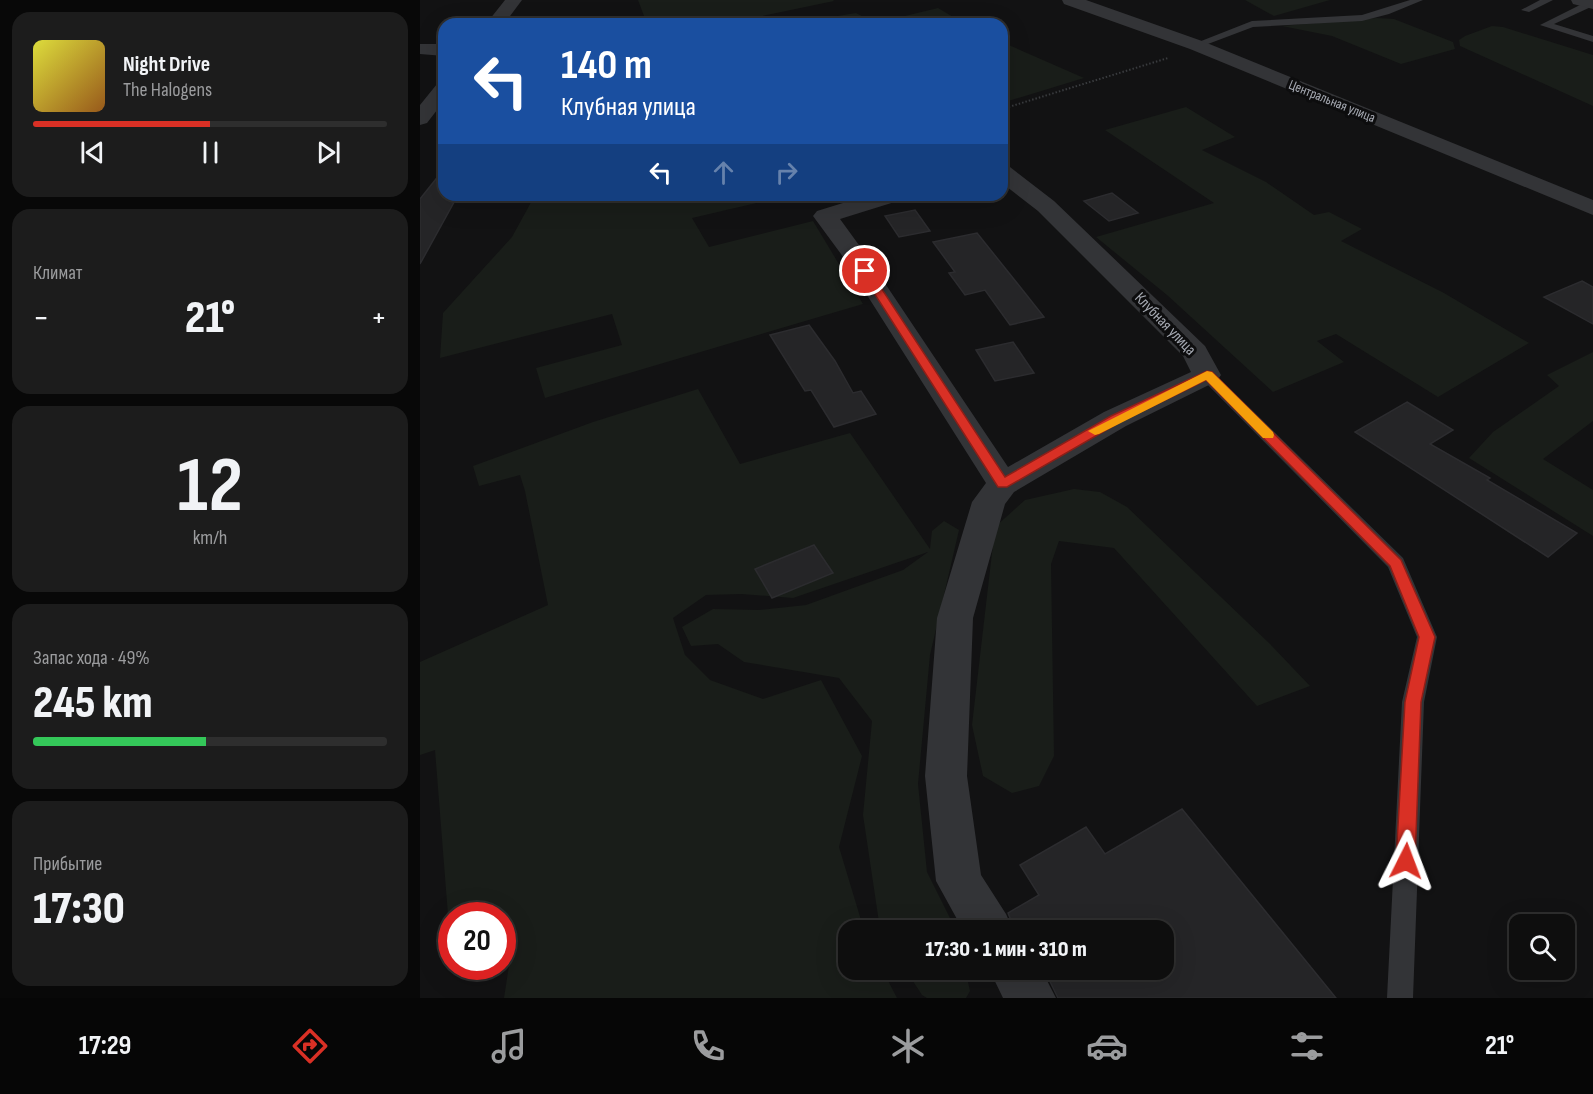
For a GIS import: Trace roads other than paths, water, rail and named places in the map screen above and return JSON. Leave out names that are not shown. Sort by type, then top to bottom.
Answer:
[{"type":"street","points":[[500,18],[514,0]]},
{"type":"street","name":"Центральная улица","points":[[1070,0],[1198,46],[1593,208]]},
{"type":"street","points":[[420,49],[438,50]]},
{"type":"street","points":[[420,119],[438,96]]},
{"type":"street","name":"Клубная улица","points":[[1003,484],[1115,419],[1207,375],[1195,352],[1046,206],[1008,177]]},
{"type":"street","points":[[874,201],[825,216],[852,252],[1003,484],[988,502],[955,618],[946,777],[959,881],[983,920]]},
{"type":"street","points":[[1020,980],[1031,998]]},
{"type":"lane","points":[[1198,46],[1252,24],[1362,18],[1418,0]]},
{"type":"lane","points":[[1526,10],[1548,0]]},
{"type":"lane","points":[[1587,6],[1545,25],[1593,39]]},
{"type":"lane","points":[[1207,375],[1396,563],[1427,637],[1413,702],[1400,998]]}]
